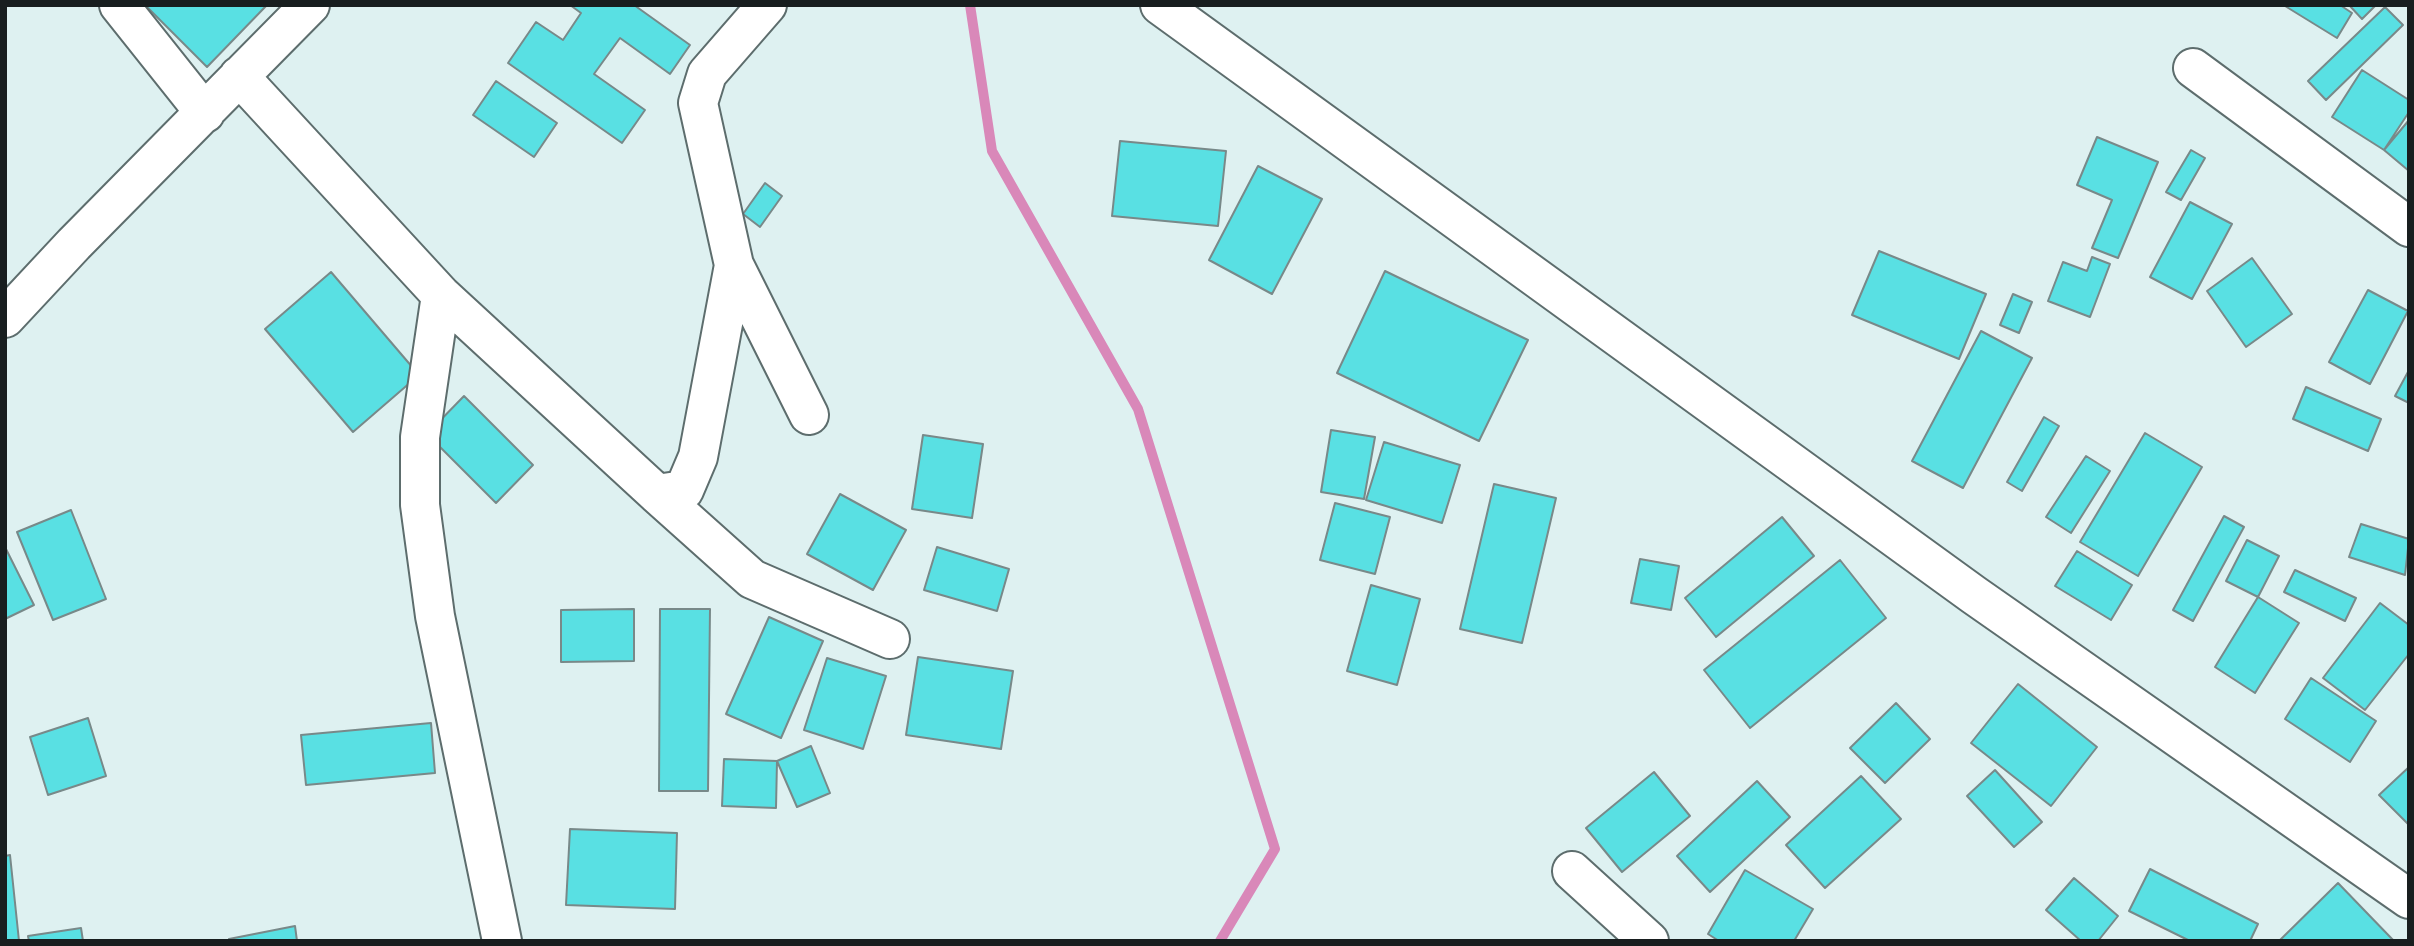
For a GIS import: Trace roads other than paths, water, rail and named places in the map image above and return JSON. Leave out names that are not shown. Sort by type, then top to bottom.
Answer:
[{"type":"street","points":[[119,5],[205,113]]},
{"type":"street","points":[[5,318],[74,244],[310,5]]},
{"type":"street","points":[[767,5],[707,74],[698,103],[734,265],[809,415]]},
{"type":"street","points":[[1160,5],[1975,595],[2409,899]]},
{"type":"street","points":[[2193,68],[2409,227]]},
{"type":"street","points":[[239,76],[440,295],[752,579],[890,639]]},
{"type":"street","points":[[657,494],[684,490],[698,457],[734,265]]},
{"type":"street","points":[[440,295],[419,437],[420,505],[435,616],[502,941]]},
{"type":"street","points":[[1572,871],[1649,941]]},
{"type":"waterway","points":[[970,5],[992,151],[1138,409],[1275,849],[1220,941]]}]
